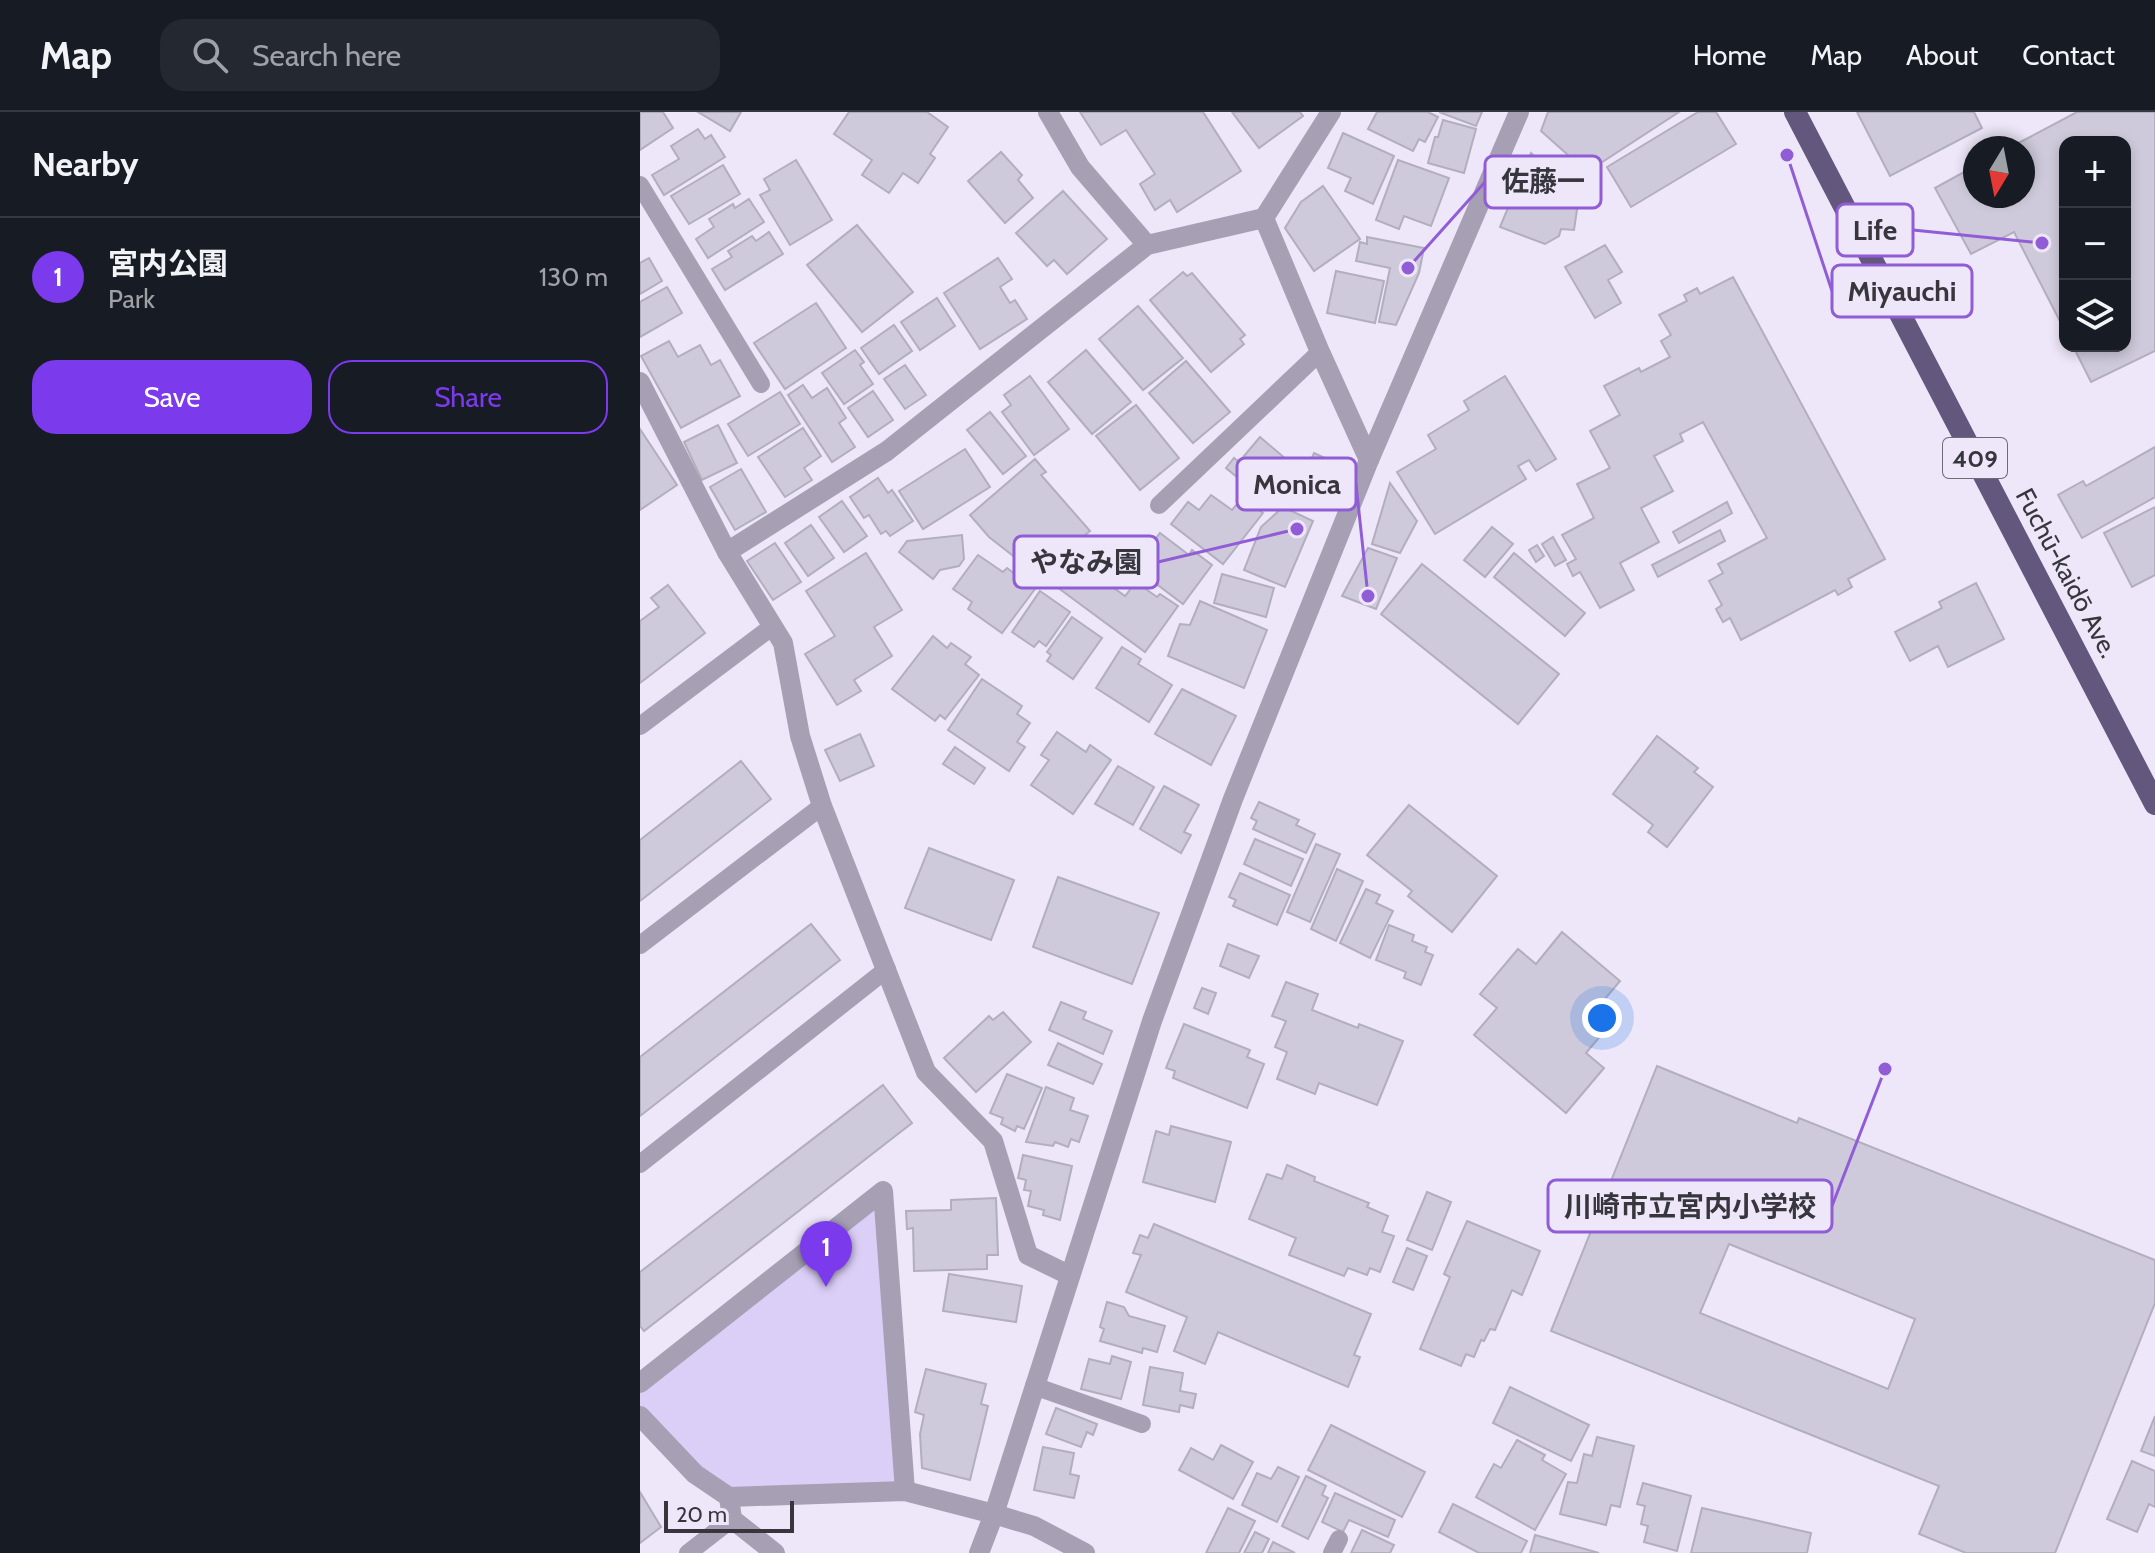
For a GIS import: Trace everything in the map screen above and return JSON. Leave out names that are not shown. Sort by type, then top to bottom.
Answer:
[{"type":"highway","name":"Fuchū-kaidō Ave.","points":[[1795,112],[2155,804]]},
{"type":"street","points":[[1048,112],[1080,167],[1147,245]]},
{"type":"street","points":[[727,552],[887,451],[1147,245],[1264,218],[1331,112]]},
{"type":"street","points":[[979,1553],[1152,1021],[1233,799],[1369,460],[1519,112]]},
{"type":"street","points":[[1264,218],[1369,460]]},
{"type":"street","points":[[640,382],[727,552],[783,643],[800,736],[822,806],[926,1072],[993,1141],[1028,1255],[1069,1275]]},
{"type":"street","points":[[640,1383],[883,1191],[905,1491]]},
{"type":"street","points":[[640,1416],[695,1474],[729,1497],[905,1491],[1034,1526],[1085,1553]]},
{"type":"street","points":[[729,1497],[732,1519],[775,1553]]},
{"type":"lane","points":[[640,185],[761,384]]},
{"type":"lane","points":[[1159,505],[1320,352]]},
{"type":"lane","points":[[640,726],[773,626]]},
{"type":"lane","points":[[640,945],[822,806]]},
{"type":"lane","points":[[640,1164],[887,969]]},
{"type":"lane","points":[[1034,1386],[1142,1424]]},
{"type":"lane","points":[[688,1553],[732,1519]]},
{"type":"shaded area","points":[[883,1191],[905,1491],[729,1497],[640,1416],[640,1383]]},
{"type":"building","points":[[640,112],[663,112],[673,128],[640,150]]},
{"type":"building","points":[[698,112],[741,112],[730,131]]},
{"type":"building","points":[[849,112],[927,112],[948,127],[930,154],[935,158],[918,183],[903,173],[889,193],[862,175],[872,160],[834,134]]},
{"type":"building","points":[[1080,112],[1203,112],[1241,171],[1177,212],[1170,200],[1155,210],[1140,184],[1155,174],[1126,130],[1101,145]]},
{"type":"building","points":[[1232,112],[1300,112],[1303,116],[1259,148]]},
{"type":"building","points":[[1377,112],[1428,112],[1438,117],[1425,142],[1419,139],[1413,151],[1368,129]]},
{"type":"building","points":[[1439,112],[1482,112],[1476,126]]},
{"type":"building","points":[[1548,112],[1679,112],[1587,172],[1541,131]]},
{"type":"building","points":[[1698,112],[1716,112],[1736,144],[1631,207],[1607,167]]},
{"type":"building","points":[[1857,112],[1974,112],[1982,128],[1890,176]]},
{"type":"building","points":[[2077,112],[2155,112],[2155,351],[2091,382],[2076,352],[2131,352],[2131,136],[2059,136],[2059,319],[2014,232],[1971,254],[1935,188],[1963,173],[1963,208],[2035,208],[2035,136],[2032,136]]},
{"type":"building","points":[[1443,120],[1476,129],[1464,173],[1428,163]]},
{"type":"building","points":[[698,129],[705,139],[711,135],[725,157],[664,195],[652,175],[679,159],[671,146]]},
{"type":"building","points":[[1343,133],[1394,156],[1373,204],[1345,191],[1351,178],[1328,168]]},
{"type":"building","points":[[1001,152],[1022,175],[1018,180],[1033,198],[1005,223],[968,181]]},
{"type":"building","points":[[1531,153],[1579,196],[1574,230],[1561,229],[1559,236],[1545,244],[1500,227]]},
{"type":"building","points":[[796,160],[832,220],[790,245],[760,195],[770,190],[764,179]]},
{"type":"building","points":[[1398,160],[1449,178],[1431,226],[1404,216],[1399,229],[1376,220]]},
{"type":"building","points":[[723,165],[740,194],[689,224],[671,196]]},
{"type":"building","points":[[1323,186],[1360,239],[1314,271],[1285,228],[1301,202]]},
{"type":"building","points":[[1063,191],[1107,239],[1067,274],[1054,260],[1047,266],[1016,233]]},
{"type":"building","points":[[749,199],[764,222],[708,258],[696,239],[714,227],[709,219],[733,204],[735,208]]},
{"type":"building","points":[[857,225],[913,292],[862,332],[807,265]]},
{"type":"building","points":[[769,232],[783,254],[725,290],[712,269],[732,257],[728,251],[752,236],[756,241]]},
{"type":"building","points":[[1367,237],[1424,248],[1419,273],[1396,325],[1379,322],[1390,268],[1356,261],[1360,242],[1367,244]]},
{"type":"building","points":[[1605,245],[1622,272],[1608,280],[1621,303],[1595,318],[1565,267]]},
{"type":"building","points":[[649,258],[662,281],[640,294],[640,263]]},
{"type":"building","points":[[998,258],[1012,279],[1000,287],[1010,303],[1015,300],[1027,319],[980,349],[944,293]]},
{"type":"building","points":[[1336,271],[1384,281],[1375,323],[1327,313]]},
{"type":"building","points":[[1183,272],[1187,276],[1192,273],[1245,335],[1240,339],[1244,344],[1211,372],[1150,300]]},
{"type":"building","points":[[1733,277],[1885,559],[1848,579],[1852,587],[1838,595],[1835,590],[1741,640],[1730,618],[1723,622],[1716,609],[1722,605],[1709,581],[1723,573],[1718,564],[1767,538],[1703,422],[1680,434],[1683,441],[1654,456],[1673,491],[1641,508],[1659,542],[1620,563],[1634,590],[1600,608],[1580,572],[1573,576],[1567,564],[1576,559],[1562,535],[1594,518],[1577,484],[1610,468],[1590,431],[1620,415],[1604,386],[1670,357],[1661,341],[1671,335],[1659,315],[1687,301],[1684,295],[1697,288],[1700,294]]},
{"type":"building","points":[[667,287],[682,313],[640,337],[640,302]]},
{"type":"building","points":[[937,298],[955,326],[920,350],[901,322]]},
{"type":"building","points":[[816,303],[846,348],[785,389],[754,343]]},
{"type":"building","points":[[1138,306],[1183,358],[1143,390],[1099,339]]},
{"type":"building","points":[[894,325],[912,351],[879,374],[861,348]]},
{"type":"building","points":[[669,341],[678,357],[700,345],[711,365],[720,360],[740,396],[681,428],[641,356]]},
{"type":"building","points":[[855,350],[864,362],[860,365],[873,384],[844,404],[822,373]]},
{"type":"building","points":[[1086,350],[1131,402],[1092,434],[1048,382]]},
{"type":"building","points":[[1186,361],[1230,412],[1193,443],[1149,393]]},
{"type":"building","points":[[905,365],[926,395],[905,409],[884,379]]},
{"type":"building","points":[[1030,376],[1069,429],[1034,455],[1002,412],[1011,405],[1004,395]]},
{"type":"building","points":[[1505,376],[1556,459],[1536,471],[1529,460],[1518,466],[1526,479],[1435,534],[1397,472],[1436,449],[1428,435],[1469,410],[1464,401]]},
{"type":"building","points":[[803,385],[812,398],[827,388],[846,418],[839,423],[855,447],[832,462],[788,395]]},
{"type":"building","points":[[873,391],[893,420],[868,437],[848,408]]},
{"type":"building","points":[[780,392],[800,424],[748,456],[728,424]]},
{"type":"building","points":[[1136,405],[1179,458],[1140,490],[1096,436]]},
{"type":"building","points":[[990,412],[1026,456],[1003,474],[967,430]]},
{"type":"building","points":[[718,425],[737,463],[702,480],[684,442]]},
{"type":"building","points":[[803,428],[821,456],[804,468],[812,480],[785,497],[758,457]]},
{"type":"building","points":[[640,429],[677,485],[640,510]]},
{"type":"building","points":[[1260,437],[1300,471],[1272,506],[1226,468],[1234,458],[1239,462]]},
{"type":"building","points":[[2155,447],[2155,497],[2082,538],[2058,495],[2083,481],[2086,486]]},
{"type":"building","points":[[965,449],[990,487],[923,529],[899,491]]},
{"type":"building","points":[[1314,453],[1340,465],[1320,504],[1296,495]]},
{"type":"building","points":[[1035,459],[1046,472],[1041,475],[1090,531],[1049,566],[1039,554],[1026,566],[989,537],[970,515]]},
{"type":"building","points":[[741,469],[766,512],[735,530],[710,487]]},
{"type":"building","points":[[878,478],[888,493],[892,490],[913,521],[890,536],[886,531],[881,534],[869,515],[864,518],[850,497]]},
{"type":"building","points":[[1390,483],[1417,521],[1400,553],[1372,544]]},
{"type":"building","points":[[1211,495],[1232,510],[1242,498],[1263,513],[1223,564],[1171,524],[1188,502],[1199,510]]},
{"type":"building","points":[[842,501],[867,536],[844,552],[819,517]]},
{"type":"building","points":[[1727,502],[1732,513],[1679,543],[1673,532]]},
{"type":"building","points":[[1283,507],[1313,521],[1285,587],[1244,570],[1261,527]]},
{"type":"building","points":[[2155,507],[2155,575],[2132,587],[2104,533]]},
{"type":"building","points":[[811,525],[834,558],[808,576],[785,543]]},
{"type":"building","points":[[1492,527],[1513,544],[1485,577],[1464,560]]},
{"type":"building","points":[[1720,530],[1725,541],[1658,577],[1652,565]]},
{"type":"building","points":[[1160,533],[1189,555],[1192,550],[1212,565],[1183,604],[1134,567]]},
{"type":"building","points":[[962,535],[964,559],[959,566],[940,570],[933,579],[899,552],[907,541]]},
{"type":"building","points":[[1553,537],[1566,560],[1555,566],[1542,544]]},
{"type":"building","points":[[1090,541],[1113,558],[1111,562],[1126,573],[1114,588],[1125,596],[1136,582],[1157,597],[1160,594],[1178,606],[1145,652],[1057,587]]},
{"type":"building","points":[[775,543],[801,582],[773,600],[747,561]]},
{"type":"building","points":[[1537,545],[1544,556],[1536,562],[1529,550]]},
{"type":"building","points":[[1368,548],[1397,558],[1376,609],[1342,596]]},
{"type":"building","points":[[866,553],[902,610],[874,627],[892,656],[854,680],[861,691],[837,705],[805,654],[835,636],[806,591]]},
{"type":"building","points":[[1514,553],[1585,613],[1565,636],[1494,577]]},
{"type":"building","points":[[978,555],[1003,572],[1007,568],[1035,589],[1002,633],[968,609],[972,602],[953,589]]},
{"type":"building","points":[[1422,564],[1559,674],[1518,724],[1381,614]]},
{"type":"building","points":[[1222,574],[1274,588],[1266,617],[1214,603]]},
{"type":"building","points":[[1976,583],[2004,639],[1948,667],[1938,646],[1910,661],[1895,632],[1942,608],[1939,602]]},
{"type":"building","points":[[668,585],[705,633],[640,683],[640,621],[659,607],[651,598]]},
{"type":"building","points":[[1040,591],[1070,612],[1046,646],[1039,641],[1034,647],[1012,632]]},
{"type":"building","points":[[1200,601],[1267,630],[1244,688],[1168,656],[1180,624],[1190,625]]},
{"type":"building","points":[[1072,617],[1102,638],[1073,679],[1047,661],[1051,655],[1047,652]]},
{"type":"building","points":[[933,636],[947,648],[951,643],[971,657],[965,664],[979,675],[945,719],[940,715],[935,721],[892,689]]},
{"type":"building","points":[[1122,647],[1141,659],[1138,664],[1172,685],[1149,722],[1096,688]]},
{"type":"building","points":[[982,679],[1022,706],[1017,714],[1030,723],[1017,742],[1025,747],[1009,771],[948,730]]},
{"type":"building","points":[[1182,689],[1236,716],[1211,765],[1155,734]]},
{"type":"building","points":[[1057,732],[1086,752],[1090,745],[1111,760],[1073,814],[1031,785],[1049,760],[1041,755]]},
{"type":"building","points":[[860,734],[874,766],[840,781],[825,750]]},
{"type":"building","points":[[1657,736],[1698,768],[1694,772],[1713,787],[1667,847],[1648,832],[1653,825],[1613,794]]},
{"type":"building","points":[[955,747],[985,768],[974,784],[943,764]]},
{"type":"building","points":[[741,761],[771,799],[640,901],[640,840]]},
{"type":"building","points":[[1118,766],[1154,787],[1133,825],[1095,804]]},
{"type":"building","points":[[1164,786],[1199,805],[1184,832],[1191,835],[1181,853],[1140,829]]},
{"type":"building","points":[[1259,802],[1299,820],[1296,825],[1315,834],[1306,853],[1253,829],[1257,821],[1251,818]]},
{"type":"building","points":[[1409,805],[1497,876],[1452,932],[1408,896],[1412,891],[1367,855]]},
{"type":"building","points":[[1255,839],[1303,859],[1291,886],[1244,864]]},
{"type":"building","points":[[1316,844],[1340,854],[1310,922],[1287,912]]},
{"type":"building","points":[[929,848],[1014,880],[991,940],[905,908]]},
{"type":"building","points":[[1337,869],[1363,881],[1336,941],[1311,929]]},
{"type":"building","points":[[1240,873],[1290,895],[1277,925],[1233,906],[1236,900],[1229,897]]},
{"type":"building","points":[[1058,877],[1159,913],[1132,984],[1033,947]]},
{"type":"building","points":[[1366,889],[1380,895],[1376,903],[1393,911],[1370,958],[1340,943]]},
{"type":"building","points":[[811,924],[840,960],[640,1116],[640,1057]]},
{"type":"building","points":[[1389,925],[1414,935],[1412,941],[1427,947],[1425,952],[1433,955],[1421,985],[1404,978],[1406,972],[1376,960]]},
{"type":"building","points":[[1562,932],[1620,981],[1604,1000],[1619,1014],[1586,1053],[1604,1068],[1566,1113],[1474,1035],[1497,1008],[1480,994],[1518,949],[1536,964]]},
{"type":"building","points":[[1228,944],[1259,956],[1249,978],[1220,966]]},
{"type":"building","points":[[1286,982],[1318,994],[1312,1010],[1403,1041],[1377,1105],[1319,1083],[1315,1094],[1277,1079],[1287,1052],[1275,1047],[1286,1021],[1272,1016]]},
{"type":"building","points":[[1202,988],[1216,993],[1208,1014],[1194,1008]]},
{"type":"building","points":[[1061,1002],[1086,1012],[1083,1019],[1112,1031],[1103,1054],[1049,1030]]},
{"type":"building","points":[[1003,1012],[1031,1042],[976,1092],[944,1058],[989,1016],[993,1020]]},
{"type":"building","points":[[1184,1024],[1250,1050],[1247,1057],[1264,1064],[1247,1108],[1173,1078],[1175,1071],[1166,1068]]},
{"type":"building","points":[[1058,1043],[1102,1064],[1093,1084],[1048,1065]]},
{"type":"building","points":[[1657,1066],[1797,1123],[1799,1118],[2155,1260],[2155,1303],[2055,1553],[1966,1553],[1919,1534],[1939,1486],[1551,1331]],"holes":[[[1729,1244],[1915,1319],[1888,1389],[1700,1313]]]},
{"type":"building","points":[[1007,1074],[1042,1088],[1024,1129],[1017,1126],[1015,1131],[1001,1124],[1003,1118],[990,1113]]},
{"type":"building","points":[[883,1085],[912,1123],[644,1331],[640,1326],[640,1272]]},
{"type":"building","points":[[1046,1087],[1074,1098],[1070,1110],[1088,1116],[1079,1142],[1071,1139],[1068,1147],[1055,1142],[1053,1146],[1026,1142]]},
{"type":"building","points":[[1171,1126],[1231,1142],[1215,1202],[1143,1182],[1156,1131],[1169,1135]]},
{"type":"building","points":[[1023,1155],[1072,1166],[1060,1220],[1043,1215],[1044,1210],[1028,1206],[1031,1191],[1024,1190],[1026,1180],[1018,1178]]},
{"type":"building","points":[[1287,1165],[1315,1177],[1314,1181],[1369,1203],[1367,1207],[1388,1216],[1382,1232],[1394,1236],[1380,1272],[1370,1268],[1367,1275],[1348,1268],[1344,1276],[1289,1255],[1296,1238],[1249,1219],[1267,1174],[1282,1179]]},
{"type":"building","points":[[1427,1192],[1451,1202],[1432,1250],[1407,1240]]},
{"type":"building","points":[[996,1198],[998,1255],[987,1255],[987,1269],[914,1271],[913,1228],[907,1229],[906,1211],[951,1210],[951,1200]]},
{"type":"building","points":[[1467,1221],[1540,1251],[1522,1295],[1512,1290],[1495,1330],[1490,1329],[1484,1341],[1481,1340],[1474,1357],[1466,1354],[1461,1366],[1420,1349],[1450,1277],[1444,1274]]},
{"type":"building","points":[[1154,1224],[1371,1314],[1354,1355],[1360,1357],[1348,1387],[1218,1332],[1205,1364],[1174,1351],[1187,1317],[1126,1292],[1141,1255],[1133,1253],[1140,1235],[1148,1238]]},
{"type":"building","points":[[1407,1248],[1427,1256],[1413,1290],[1393,1282]]},
{"type":"building","points":[[949,1274],[1022,1286],[1016,1322],[943,1311]]},
{"type":"building","points":[[1107,1302],[1124,1307],[1129,1316],[1165,1326],[1157,1352],[1143,1348],[1142,1353],[1100,1341],[1104,1329],[1100,1327]]},
{"type":"building","points":[[1112,1356],[1131,1362],[1121,1399],[1081,1389],[1089,1359],[1110,1364]]},
{"type":"building","points":[[1150,1367],[1183,1373],[1180,1391],[1196,1394],[1193,1408],[1180,1405],[1179,1412],[1143,1405]]},
{"type":"building","points":[[926,1369],[986,1384],[981,1404],[988,1406],[970,1480],[922,1468],[920,1434],[924,1415],[915,1412]]},
{"type":"building","points":[[1510,1387],[1589,1425],[1571,1461],[1493,1423]]},
{"type":"building","points":[[1056,1408],[1097,1424],[1093,1435],[1087,1432],[1081,1447],[1046,1434]]},
{"type":"building","points":[[2155,1416],[2155,1456],[2141,1451]]},
{"type":"building","points":[[1331,1425],[1425,1472],[1402,1517],[1308,1470]]},
{"type":"building","points":[[1597,1437],[1634,1446],[1620,1507],[1611,1505],[1606,1525],[1560,1514],[1568,1482],[1577,1483],[1584,1454],[1592,1456]]},
{"type":"building","points":[[1517,1440],[1545,1455],[1542,1460],[1566,1474],[1535,1530],[1476,1497],[1494,1464],[1501,1468]]},
{"type":"building","points":[[1221,1445],[1253,1462],[1233,1499],[1179,1470],[1191,1448],[1213,1460]]},
{"type":"building","points":[[1043,1447],[1074,1453],[1070,1474],[1079,1476],[1074,1498],[1034,1490]]},
{"type":"building","points":[[2132,1461],[2155,1471],[2155,1507],[2149,1504],[2137,1532],[2107,1519]]},
{"type":"building","points":[[1278,1467],[1299,1477],[1277,1522],[1242,1505],[1257,1473],[1271,1479]]},
{"type":"building","points":[[1306,1476],[1326,1486],[1322,1495],[1328,1498],[1308,1539],[1282,1526]]},
{"type":"building","points":[[1643,1483],[1691,1496],[1677,1551],[1644,1542],[1648,1526],[1641,1524],[1645,1506],[1637,1504]]},
{"type":"building","points":[[640,1492],[661,1527],[640,1543]]},
{"type":"building","points":[[1335,1493],[1395,1520],[1388,1537],[1349,1520],[1343,1532],[1322,1522]]},
{"type":"building","points":[[1453,1504],[1527,1541],[1521,1553],[1479,1553],[1439,1532]]},
{"type":"building","points":[[1228,1508],[1255,1521],[1239,1553],[1206,1553]]},
{"type":"building","points":[[1702,1508],[1811,1533],[1807,1553],[1691,1553]]},
{"type":"building","points":[[1362,1530],[1394,1545],[1390,1553],[1351,1553]]},
{"type":"building","points":[[1255,1532],[1269,1539],[1262,1553],[1244,1553]]},
{"type":"building","points":[[1535,1535],[1599,1553],[1530,1553]]},
{"type":"building","points":[[1273,1542],[1295,1553],[1268,1553]]},
{"type":"place","name":"Miyauchi","points":[[1787,155]]},
{"type":"place","name":"Life","points":[[2042,243]]},
{"type":"place","name":"佐藤一","points":[[1408,268]]},
{"type":"place","name":"やなみ園","points":[[1297,529]]},
{"type":"place","name":"Monica","points":[[1368,596]]},
{"type":"place","name":"川崎市立宮内小学校","points":[[1885,1069]]},
{"type":"place","name":"宮内公園","points":[[826,1287]]}]
